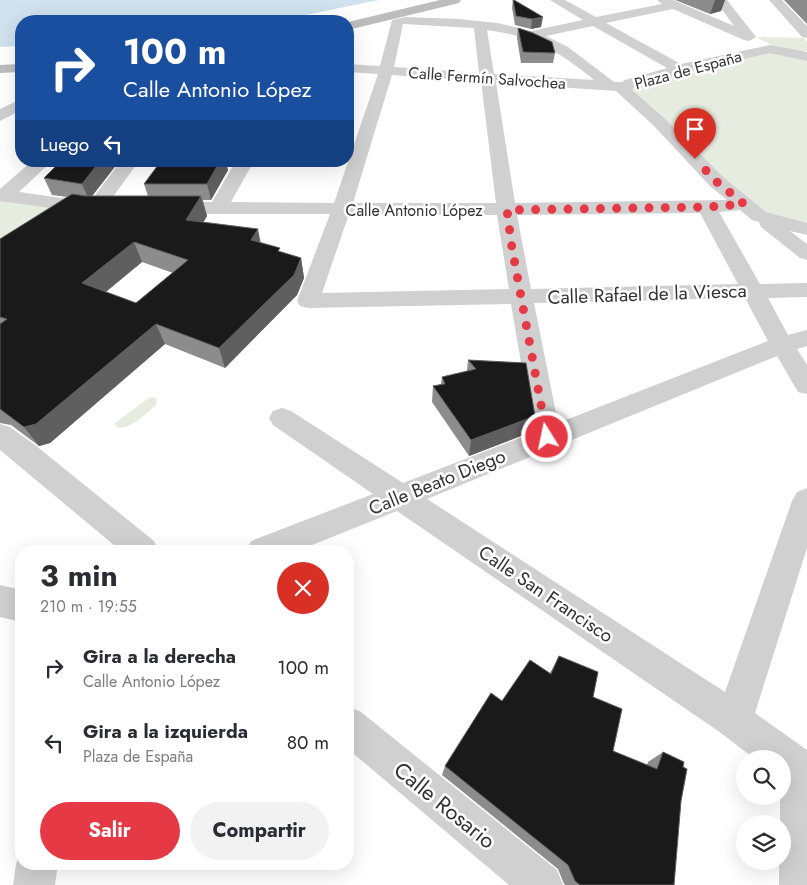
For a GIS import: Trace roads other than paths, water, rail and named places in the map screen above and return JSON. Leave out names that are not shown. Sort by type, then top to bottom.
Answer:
[{"type":"street","points":[[354,25],[455,0]]},
{"type":"street","points":[[556,0],[679,69]]},
{"type":"street","points":[[721,0],[749,37]]},
{"type":"street","points":[[775,0],[807,34]]},
{"type":"street","points":[[531,35],[594,22],[669,3],[749,37],[770,49]]},
{"type":"street","points":[[341,210],[402,22],[419,14],[421,8]]},
{"type":"street","points":[[354,26],[402,22],[448,22],[531,35],[548,41],[618,86]]},
{"type":"street","points":[[480,26],[486,79],[512,248],[547,437]]},
{"type":"street","name":"Plaza de España","points":[[618,86],[679,69],[770,49],[805,55]]},
{"type":"street","points":[[0,59],[15,58]]},
{"type":"street","points":[[0,69],[15,68]]},
{"type":"street","name":"Calle Fermín Salvochea","points":[[354,68],[486,79],[618,86]]},
{"type":"street","name":"Plaza de España","points":[[618,86],[672,135],[717,182],[751,210],[807,229]]},
{"type":"street","points":[[0,116],[15,107]]},
{"type":"street","points":[[2,196],[36,167]]},
{"type":"street","points":[[2,196],[98,208],[126,167]]},
{"type":"street","points":[[218,208],[242,167]]},
{"type":"street","points":[[707,207],[753,291],[794,342],[807,385]]},
{"type":"street","name":"Calle Antonio López","points":[[152,208],[507,210],[707,207],[751,210]]},
{"type":"street","name":"Calle Rafael de la Viesca","points":[[341,210],[308,301],[522,298],[807,290]]},
{"type":"street","points":[[751,210],[807,254]]},
{"type":"street","name":"Calle Beato Diego","points":[[278,545],[402,497],[547,437],[794,342]]},
{"type":"street","name":"Calle San Francisco","points":[[282,418],[734,720],[807,774]]},
{"type":"street","points":[[7,442],[135,545]]},
{"type":"street","points":[[734,720],[807,501]]},
{"type":"street","points":[[0,601],[15,605]]},
{"type":"street","name":"Calle Rosario","points":[[354,730],[542,885]]},
{"type":"street","points":[[800,885],[800,789],[807,779]]},
{"type":"street","points":[[34,885],[36,870]]},
{"type":"water","points":[[0,0],[379,0],[306,15],[15,15],[15,46],[0,47]]}]
